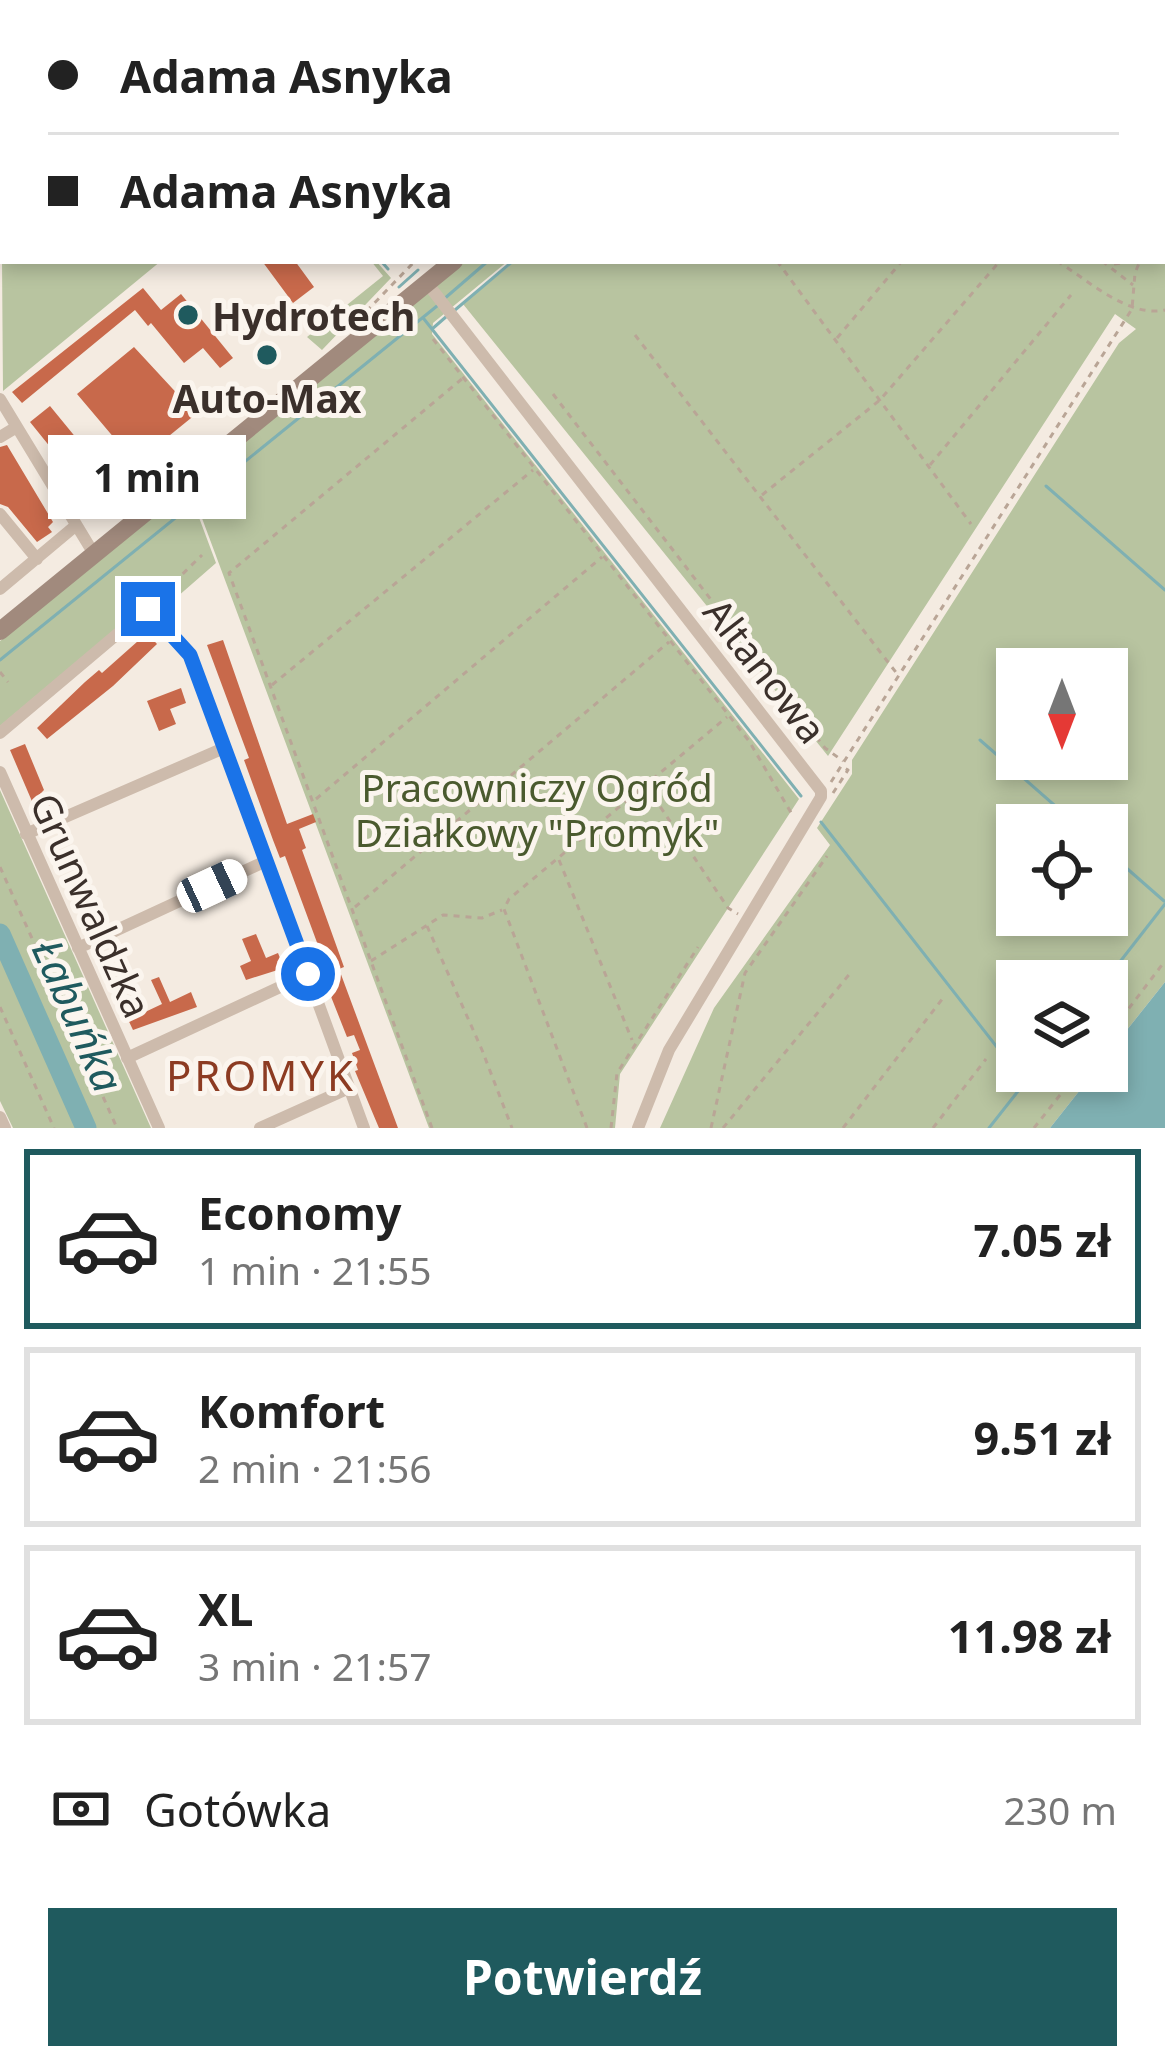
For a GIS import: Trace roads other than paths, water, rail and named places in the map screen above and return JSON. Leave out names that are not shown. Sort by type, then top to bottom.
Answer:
[{"type":"main road","points":[[0,631],[430,288],[451,264]]},
{"type":"street","name":"Altanowa","points":[[430,288],[806,770],[821,797],[668,1050],[638,1128]]},
{"type":"street","points":[[0,399],[94,554]]},
{"type":"street","points":[[0,437],[15,428]]},
{"type":"street","points":[[0,514],[37,559]]},
{"type":"street","points":[[20,614],[0,587],[74,527]]},
{"type":"street","points":[[0,733],[148,609],[190,655],[364,1128]]},
{"type":"street","points":[[26,834],[224,748]]},
{"type":"street","name":"Grunwaldzka","points":[[0,772],[159,1128]]},
{"type":"street","points":[[78,948],[266,861]]},
{"type":"street","points":[[127,1058],[308,974]]},
{"type":"street","points":[[260,1128],[350,1088]]},
{"type":"street","points":[[0,1117],[5,1128]]},
{"type":"water","points":[[1165,982],[1165,1128],[1050,1128],[1078,1092],[1128,1092],[1128,1029]]},
{"type":"waterway","points":[[384,264],[388,269]]},
{"type":"waterway","points":[[444,299],[485,264]]},
{"type":"waterway","points":[[455,310],[509,264]]},
{"type":"waterway","points":[[399,287],[418,270]]},
{"type":"waterway","points":[[0,660],[437,306]]},
{"type":"waterway","points":[[432,329],[447,316]]},
{"type":"waterway","points":[[424,319],[801,796]]},
{"type":"waterway","points":[[1046,486],[1165,590]]},
{"type":"waterway","points":[[980,740],[1053,804]]},
{"type":"waterway","points":[[821,822],[996,1046]]},
{"type":"waterway","points":[[1128,869],[1164,901]]},
{"type":"waterway","points":[[1121,960],[1165,904]]},
{"type":"waterway","name":"Łabuńka","points":[[0,934],[86,1128]]},
{"type":"waterway","points":[[989,1128],[1017,1092]]},
{"type":"place","name":"Hydrotech","points":[[188,315]]},
{"type":"place","name":"Auto-Max","points":[[267,355]]},
{"type":"district","name":"PROMYK","points":[[261,1074]]},
{"type":"park label","name":"Pracowniczy Ogród Działkowy \"Promyk\"","points":[[537,808]]}]
